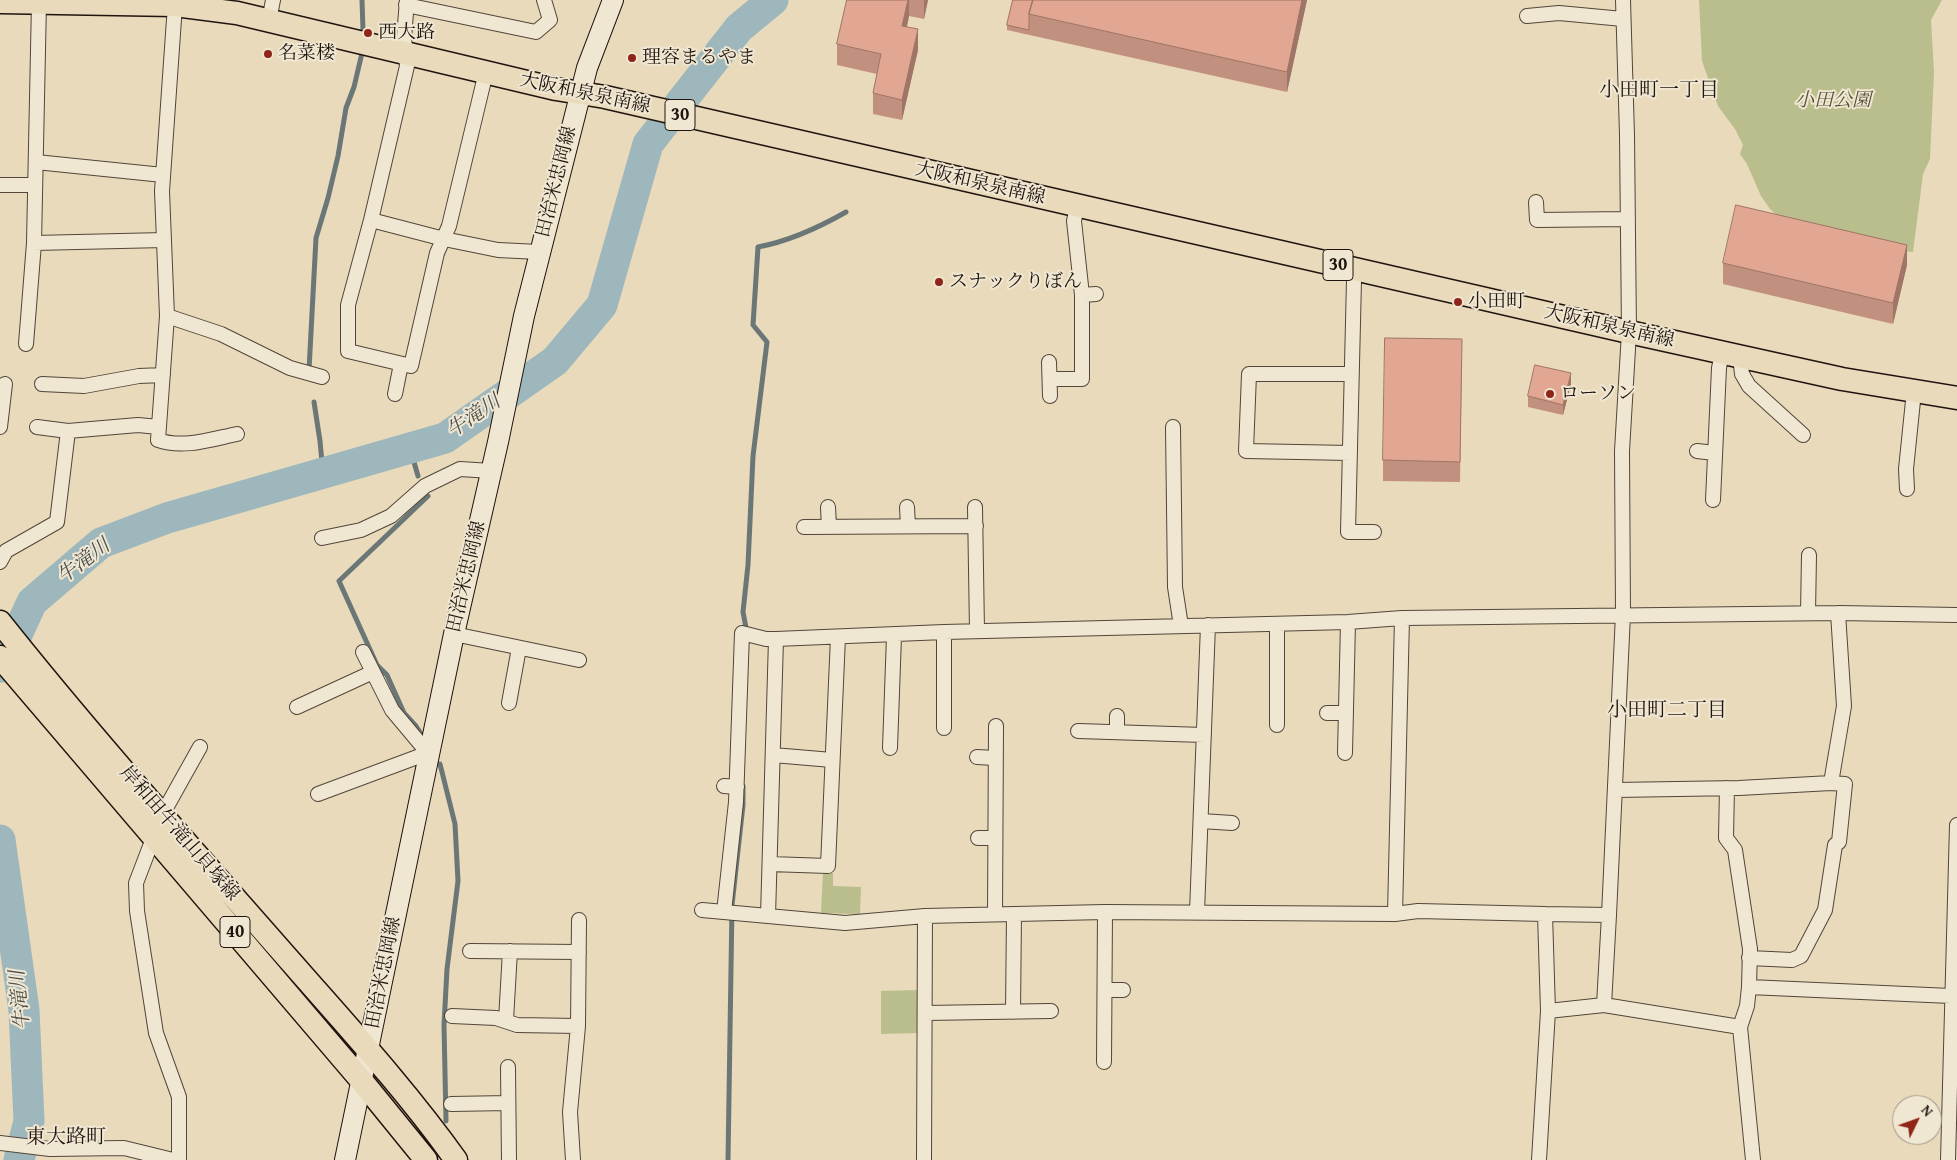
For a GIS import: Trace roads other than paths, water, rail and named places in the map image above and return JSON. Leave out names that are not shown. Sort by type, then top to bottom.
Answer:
[{"type":"main road","name":"田治米忠岡線","points":[[345,1160],[428,753],[498,442],[524,316],[587,68],[614,0]]},
{"type":"main road","name":"大阪和泉泉南線","points":[[0,2],[175,5],[237,13],[271,10],[406,53],[556,89],[640,105],[1842,380],[1957,398]]},
{"type":"main road","name":"岸和田牛滝山貝塚線","points":[[0,622],[51,686],[368,1051],[430,1125],[456,1160]]},
{"type":"main road","name":"岸和田牛滝山貝塚線","points":[[0,657],[361,1080],[426,1160]]},
{"type":"street","points":[[486,72],[449,226],[437,253],[411,366],[348,351],[348,305],[371,220],[406,66],[404,38],[407,2],[536,32],[550,20],[544,0]]},
{"type":"street","points":[[1604,1005],[1616,790],[1623,614],[1622,451],[1629,332],[1623,0]]},
{"type":"street","points":[[26,344],[34,242],[39,2]]},
{"type":"street","points":[[175,5],[163,175],[167,316],[158,440],[171,445],[200,442],[237,434]]},
{"type":"street","points":[[1527,16],[1559,13],[1623,19]]},
{"type":"street","points":[[36,162],[163,175]]},
{"type":"street","points":[[0,184],[35,185]]},
{"type":"street","points":[[1536,202],[1537,220],[1628,220]]},
{"type":"street","points":[[1050,379],[1082,379],[1082,295],[1074,221],[1077,206]]},
{"type":"street","points":[[371,220],[444,239],[498,250],[539,252]]},
{"type":"street","points":[[34,242],[164,240]]},
{"type":"street","points":[[1356,269],[1354,280],[1348,532],[1374,532]]},
{"type":"street","points":[[1082,295],[1096,294]]},
{"type":"street","points":[[167,316],[221,334],[290,368],[322,377]]},
{"type":"street","points":[[1713,500],[1719,368],[1731,354],[1749,386],[1803,435]]},
{"type":"street","points":[[1049,362],[1050,396]]},
{"type":"street","points":[[394,394],[402,364]]},
{"type":"street","points":[[1350,453],[1246,451],[1249,374],[1352,374]]},
{"type":"street","points":[[42,384],[84,386],[139,376],[163,375]]},
{"type":"street","points":[[0,427],[5,384]]},
{"type":"street","points":[[1907,489],[1906,469],[1914,391]]},
{"type":"street","points":[[37,427],[68,431],[138,425],[159,427]]},
{"type":"street","points":[[1173,428],[1175,588],[1181,626]]},
{"type":"street","points":[[2,551],[57,522],[68,431]]},
{"type":"street","points":[[1697,452],[1715,453]]},
{"type":"street","points":[[322,538],[361,530],[391,516],[425,486],[460,469],[491,471]]},
{"type":"street","points":[[828,507],[829,527]]},
{"type":"street","points":[[907,507],[908,526]]},
{"type":"street","points":[[975,507],[977,631]]},
{"type":"street","points":[[804,527],[976,526]]},
{"type":"street","points":[[1808,613],[1809,554]]},
{"type":"street","points":[[1831,783],[1844,706],[1838,613]]},
{"type":"street","points":[[730,912],[730,787],[742,633],[766,639],[776,639],[894,636],[977,631],[1348,622],[1402,618],[1623,614],[1737,615],[1838,613],[1957,616]]},
{"type":"street","points":[[1395,914],[1402,618]]},
{"type":"street","points":[[1345,753],[1348,622]]},
{"type":"street","points":[[1277,624],[1277,725]]},
{"type":"street","points":[[1198,912],[1208,626]]},
{"type":"street","points":[[944,632],[944,728]]},
{"type":"street","points":[[454,634],[579,660]]},
{"type":"street","points":[[890,748],[894,636]]},
{"type":"street","points":[[770,864],[828,866],[838,637]]},
{"type":"street","points":[[768,916],[776,639]]},
{"type":"street","points":[[509,703],[519,648]]},
{"type":"street","points":[[318,794],[428,753],[392,710],[363,652]]},
{"type":"street","points":[[297,707],[373,672]]},
{"type":"street","points":[[1327,713],[1346,713]]},
{"type":"street","points":[[1117,716],[1117,732]]},
{"type":"street","points":[[995,914],[996,726]]},
{"type":"street","points":[[1078,731],[1204,735]]},
{"type":"street","points":[[179,1160],[179,1097],[156,1033],[137,911],[136,883],[162,815],[200,747]]},
{"type":"street","points":[[773,755],[832,760]]},
{"type":"street","points":[[977,757],[995,758]]},
{"type":"street","points":[[1616,790],[1845,784],[1839,842],[1835,845],[1826,910],[1801,956],[1792,960],[1749,958]]},
{"type":"street","points":[[1727,788],[1726,838],[1735,850],[1750,949],[1747,1006],[1740,1027],[1753,1160]]},
{"type":"street","points":[[1201,822],[1232,823]]},
{"type":"street","points":[[1948,1160],[1957,825]]},
{"type":"street","points":[[978,838],[995,838]]},
{"type":"street","points":[[702,910],[845,923],[926,916],[1105,912],[1395,914],[1418,911],[1609,915]]},
{"type":"street","points":[[1104,1062],[1105,912]]},
{"type":"street","points":[[1013,1012],[1014,914]]},
{"type":"street","points":[[1539,1160],[1548,1011],[1546,914]]},
{"type":"street","points":[[924,1160],[926,916]]},
{"type":"street","points":[[573,1160],[570,1112],[578,1026],[579,920]]},
{"type":"street","points":[[470,951],[579,952]]},
{"type":"street","points":[[506,1020],[510,951]]},
{"type":"street","points":[[1749,987],[1951,996]]},
{"type":"street","points":[[1105,990],[1123,990]]},
{"type":"street","points":[[1548,1011],[1604,1005],[1740,1027]]},
{"type":"street","points":[[925,1013],[1051,1011]]},
{"type":"street","points":[[452,1016],[496,1018],[517,1025],[578,1026]]},
{"type":"street","points":[[508,1067],[509,1160]]},
{"type":"street","points":[[451,1104],[508,1104]]},
{"type":"street","points":[[0,1143],[50,1149],[124,1148],[173,1160]]},
{"type":"waterway","points":[[362,0],[363,30]]},
{"type":"waterway","name":"牛滝川","points":[[2,667],[32,602],[101,543],[167,518],[445,438],[555,361],[602,305],[648,144],[739,28],[773,0]]},
{"type":"waterway","points":[[309,370],[316,238],[338,156],[346,108],[354,87],[362,53]]},
{"type":"waterway","points":[[747,633],[743,612],[748,565],[753,456],[767,342],[753,325],[758,247],[804,233],[846,212]]},
{"type":"waterway","points":[[314,402],[323,473]]},
{"type":"waterway","points":[[410,448],[418,476]]},
{"type":"waterway","points":[[423,737],[404,713],[387,675],[377,665],[339,581],[428,496]]},
{"type":"waterway","points":[[440,764],[455,824],[458,881],[447,969],[444,1025],[446,1121]]},
{"type":"waterway","points":[[728,1160],[732,905],[743,805],[743,786]]},
{"type":"waterway","name":"牛滝川","points":[[0,840],[24,1010],[29,1121],[19,1160]]},
{"type":"place","name":"西大路","points":[[368,33]]},
{"type":"place","name":"名菜楼","points":[[268,54]]},
{"type":"place","name":"理容まるやま","points":[[632,58]]},
{"type":"place","name":"スナックりぼん","points":[[939,282]]},
{"type":"place","name":"小田町","points":[[1458,302]]},
{"type":"place","name":"ローソン","points":[[1550,394]]},
{"type":"district","name":"小田町一丁目","points":[[1659,91]]},
{"type":"district","name":"小田町二丁目","points":[[1667,711]]},
{"type":"district","name":"東大路町","points":[[66,1138]]},
{"type":"park label","name":"小田公園","points":[[1833,101]]}]
